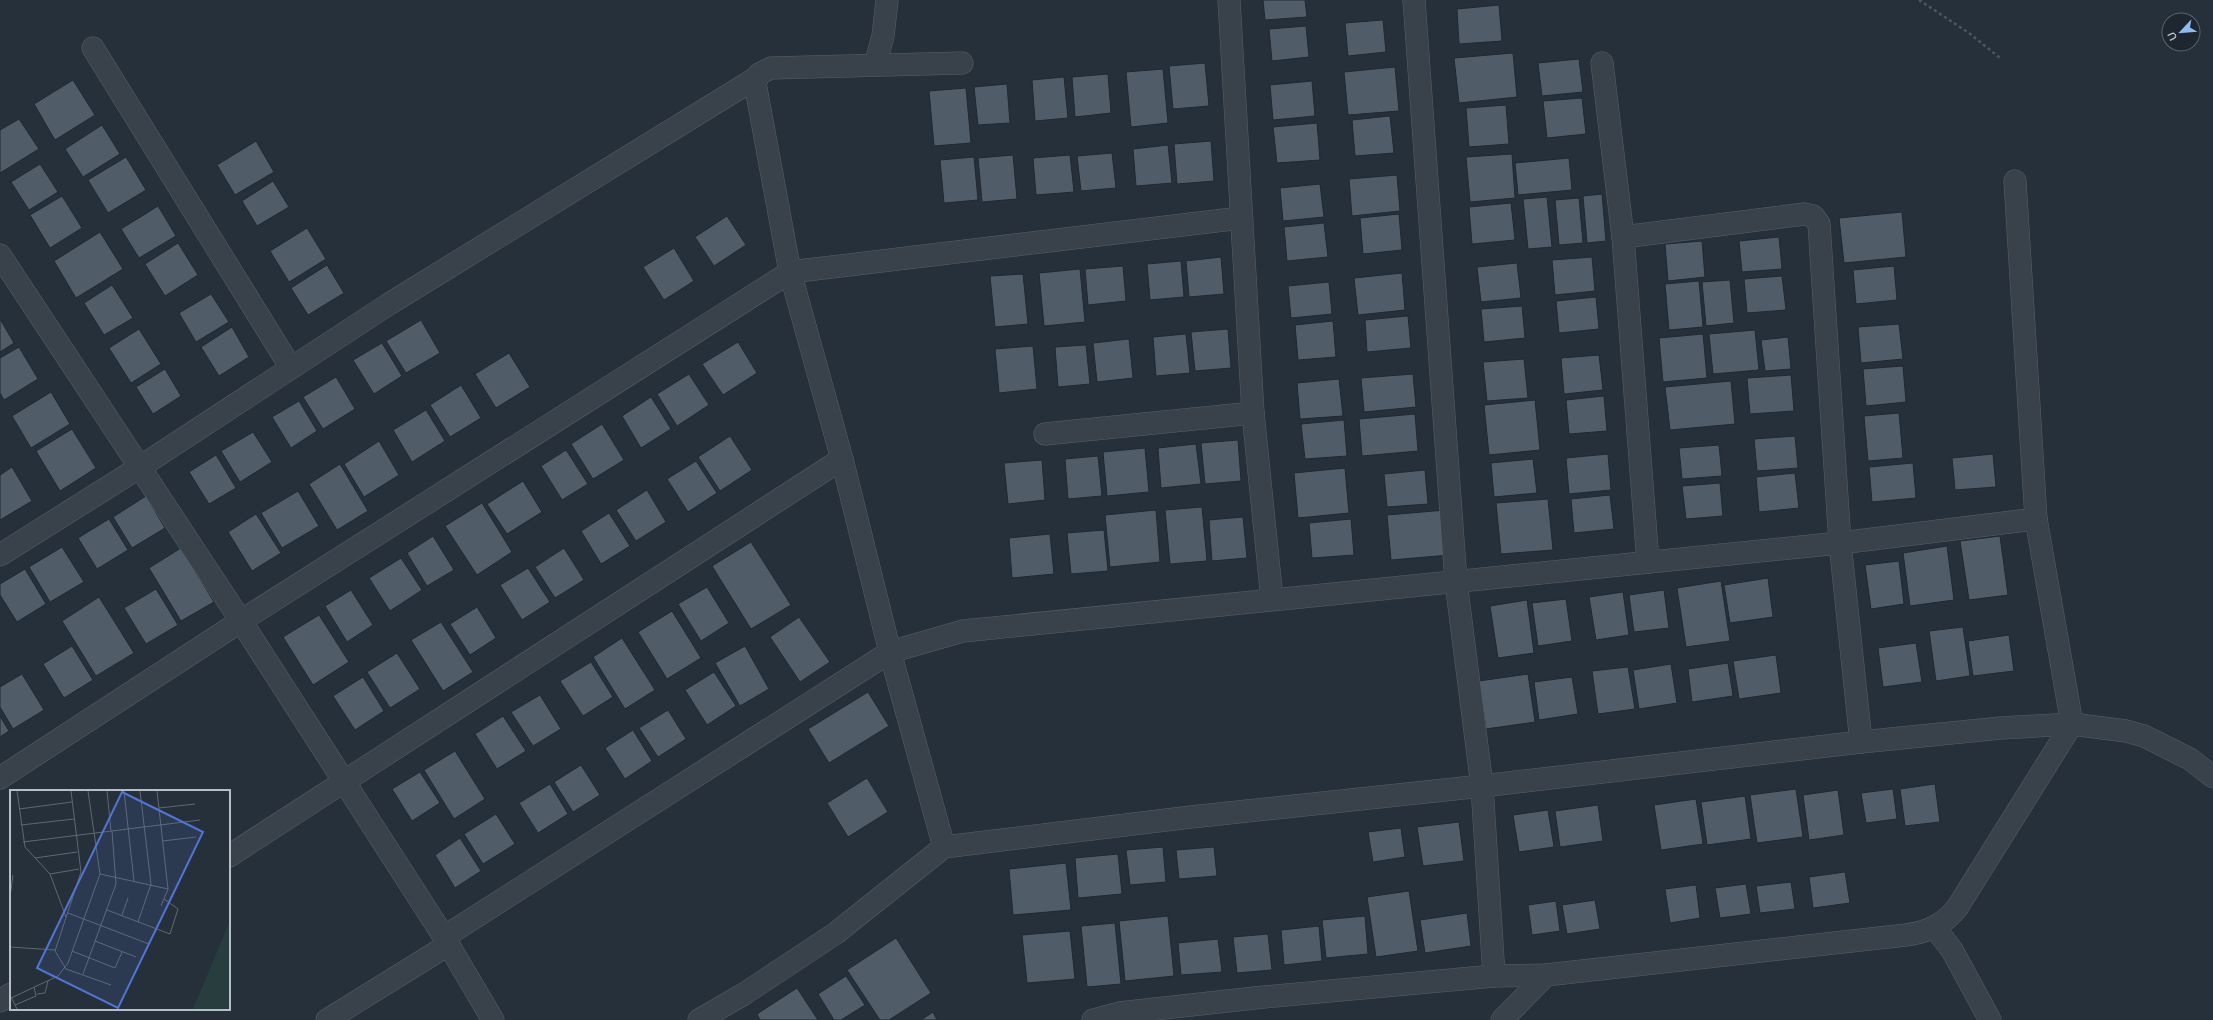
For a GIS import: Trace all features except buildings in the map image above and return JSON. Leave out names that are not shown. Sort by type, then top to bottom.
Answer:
[{"type":"street","points":[[875,65],[883,36],[887,0]]},
{"type":"street","points":[[1230,0],[1253,412],[1272,599]]},
{"type":"street","points":[[1414,0],[1456,582],[1482,786],[1494,976]]},
{"type":"street","points":[[93,48],[291,368]]},
{"type":"street","points":[[0,555],[140,467],[389,304],[756,78],[763,70],[771,68],[962,63]]},
{"type":"street","points":[[1602,64],[1623,237],[1648,562]]},
{"type":"street","points":[[756,78],[755,89],[790,272],[842,459],[890,652],[944,847]]},
{"type":"street","points":[[1093,1020],[1119,1013],[1264,997],[1494,976],[1546,975],[1906,935],[1921,933],[1935,928],[1948,919],[1957,908],[2072,724],[2036,520],[2015,181]]},
{"type":"street","points":[[1623,237],[1804,214],[1813,216],[1817,220],[1820,229],[1840,543],[1861,742]]},
{"type":"street","points":[[0,778],[241,621],[790,272],[1241,218]]},
{"type":"street","points":[[0,255],[241,621],[446,941],[493,1020]]},
{"type":"street","points":[[1045,434],[1253,412]]},
{"type":"street","points":[[230,855],[344,783],[842,459]]},
{"type":"street","points":[[327,1020],[890,652],[963,631],[1840,543],[2036,520]]},
{"type":"street","points":[[699,1020],[744,994],[836,933],[944,847],[1191,817],[1482,786],[1861,742],[2000,728],[2072,724],[2126,730],[2144,736],[2190,759],[2213,777]]},
{"type":"street","points":[[1935,928],[1952,950],[1987,1015]]},
{"type":"street","points":[[1502,1020],[1546,975]]},
{"type":"street","points":[[0,1001],[10,995]]},
{"type":"path","points":[[1919,0],[1969,33],[2000,58]]}]
